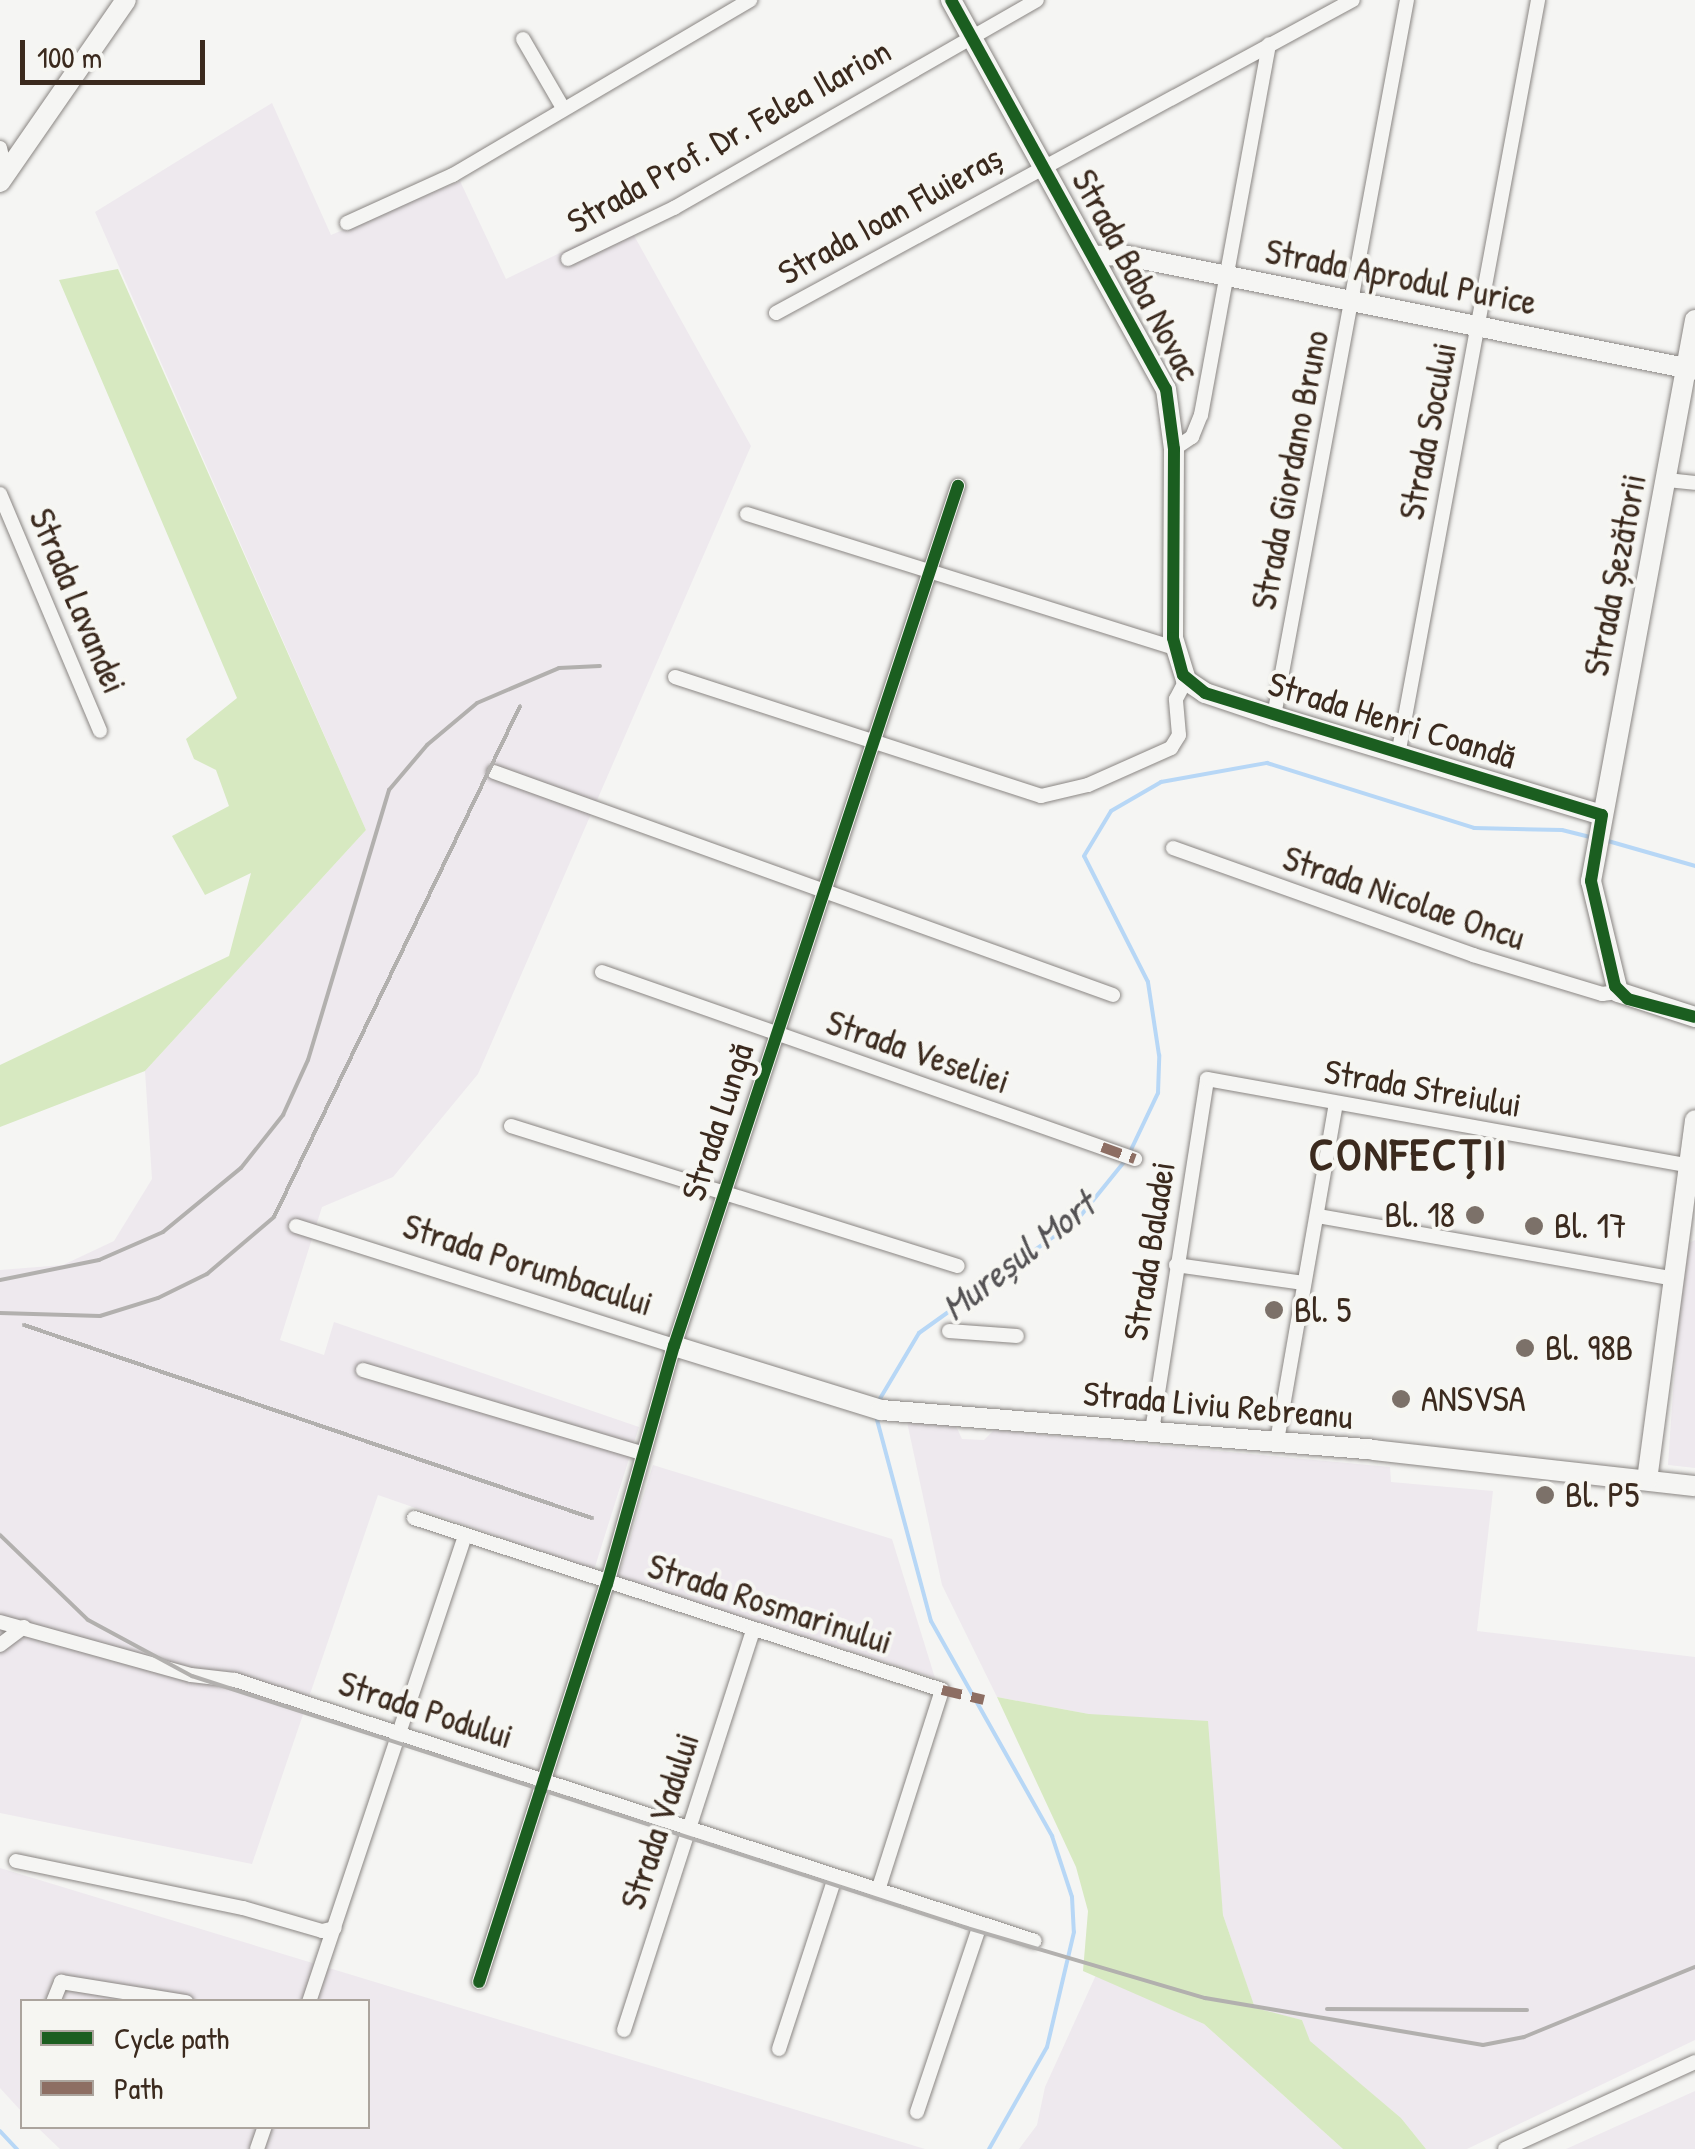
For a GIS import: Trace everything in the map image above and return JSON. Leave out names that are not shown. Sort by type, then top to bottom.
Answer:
[{"type":"street","points":[[3,178],[126,0]]},
{"type":"street","points":[[347,222],[453,174],[750,0]]},
{"type":"street","name":"Strada Baba Novac","points":[[951,0],[1166,390],[1174,448],[1179,664]]},
{"type":"street","name":"Strada Prof. Dr. Felea Ilarion","points":[[568,259],[674,208],[1038,0]]},
{"type":"street","name":"Strada Ioan Fluieraș","points":[[776,314],[1043,164],[1353,0]]},
{"type":"street","name":"Strada Giordano Bruno","points":[[1274,716],[1407,0]]},
{"type":"street","name":"Strada Socului","points":[[1398,755],[1538,0]]},
{"type":"street","points":[[523,38],[563,108]]},
{"type":"street","points":[[1174,448],[1192,437],[1202,415],[1269,44]]},
{"type":"street","points":[[0,148],[3,178]]},
{"type":"street","name":"Strada Aprodul Purice","points":[[1093,256],[1123,255],[1690,369]]},
{"type":"street","name":"Strada Șezătorii","points":[[1618,992],[1593,903],[1596,842],[1690,369],[1695,320]]},
{"type":"street","points":[[1666,480],[1695,483]]},
{"type":"street","name":"Strada Lungă","points":[[479,1982],[606,1584],[674,1346],[958,486]]},
{"type":"street","name":"Strada Lavandei","points":[[0,494],[100,731]]},
{"type":"street","points":[[675,677],[1029,796],[1088,786],[1171,748],[1179,735],[1179,664],[931,573],[747,514]]},
{"type":"street","name":"Strada Henri Coandă","points":[[1179,664],[1206,693],[1602,815]]},
{"type":"street","points":[[494,772],[1113,995]]},
{"type":"street","name":"Strada Nicolae Oncu","points":[[1172,848],[1473,955],[1602,994],[1618,992]]},
{"type":"street","name":"Strada Veseliei","points":[[602,972],[1134,1159]]},
{"type":"street","points":[[1618,992],[1695,1017]]},
{"type":"street","name":"Strada Streiului","points":[[1208,1079],[1686,1165]]},
{"type":"street","name":"Strada Baladei","points":[[1152,1431],[1208,1079]]},
{"type":"street","points":[[1276,1441],[1336,1103]]},
{"type":"street","points":[[1647,1480],[1670,1278],[1692,1209],[1686,1165],[1695,1120]]},
{"type":"street","points":[[510,1126],[958,1266]]},
{"type":"street","points":[[1318,1216],[1670,1278]]},
{"type":"street","name":"Strada Porumbacului","points":[[296,1226],[854,1404]]},
{"type":"street","points":[[1176,1265],[1304,1283]]},
{"type":"street","points":[[948,1331],[1017,1336]]},
{"type":"street","points":[[363,1370],[642,1453]]},
{"type":"street","name":"Strada Liviu Rebreanu","points":[[854,1404],[881,1410],[1276,1441],[1695,1486]]},
{"type":"street","name":"Strada Rosmarinului","points":[[414,1518],[606,1584],[942,1690],[878,1891]]},
{"type":"street","points":[[310,1999],[465,1536]]},
{"type":"street","name":"Strada Podului","points":[[0,1622],[191,1675],[234,1680],[1035,1940]]},
{"type":"street","points":[[0,1645],[24,1627]]},
{"type":"street","name":"Strada Vadului","points":[[624,2030],[753,1630]]},
{"type":"street","points":[[16,1862],[243,1908],[322,1932],[335,1928]]},
{"type":"street","points":[[779,2049],[835,1878]]},
{"type":"street","points":[[917,2112],[980,1925]]},
{"type":"street","points":[[54,1999],[61,1982],[167,1999]]},
{"type":"street","points":[[1505,2149],[1695,2062]]},
{"type":"shaded area","points":[[272,103],[331,235],[460,181],[506,279],[626,221],[751,446],[478,1074],[393,1177],[322,1207],[280,1340],[324,1355],[334,1322],[639,1427],[594,1570],[378,1495],[252,1864],[0,1813],[0,1270],[63,1265],[114,1241],[152,1179],[145,1071],[366,830],[95,212]]},
{"type":"shaded area","points":[[1695,1240],[1695,1468],[1668,1465],[1683,1246]]},
{"type":"shaded area","points":[[907,1422],[956,1426],[962,1439],[984,1440],[994,1430],[1390,1467],[1391,1482],[1493,1491],[1477,1631],[1695,1657],[1695,2040],[1467,2149],[1426,2149],[1401,2118],[1309,2041],[1302,2020],[1255,2009],[1223,1915],[1214,1828],[1089,1714],[997,1697],[942,1585]]},
{"type":"shaded area","points":[[653,1465],[892,1539],[935,1678],[618,1578]]},
{"type":"shaded area","points":[[0,1868],[925,2149],[60,2149],[39,2129],[370,2129],[370,1999],[20,1999],[20,2110],[0,2088]]},
{"type":"shaded area","points":[[1096,1975],[1204,2024],[1343,2149],[1019,2149],[1037,2125],[1045,2087]]},
{"type":"shaded area","points":[[1695,2091],[1695,2149],[1566,2149]]},
{"type":"green space","points":[[118,269],[366,830],[145,1071],[0,1127],[0,1065],[229,956],[251,873],[205,895],[172,836],[229,806],[216,770],[194,759],[186,739],[237,698],[59,280]]},
{"type":"green space","points":[[997,1697],[1089,1714],[1208,1721],[1223,1915],[1255,2008],[1302,2020],[1310,2041],[1401,2118],[1426,2149],[1343,2149],[1204,2024],[1083,1971],[1088,1911],[1076,1867]]},
{"type":"waterway","name":"Mureșul Mort","points":[[1129,1154],[1158,1093],[1159,1055],[1148,982],[1084,856],[1111,811],[1161,782],[1267,763],[1474,828],[1562,830],[1594,838]]},
{"type":"waterway","name":"Mureșul Mort","points":[[1608,841],[1695,866]]},
{"type":"waterway","name":"Mureșul Mort","points":[[878,1402],[919,1333],[1078,1219],[1124,1162]]},
{"type":"waterway","name":"Mureșul Mort","points":[[876,1416],[931,1621],[1052,1836],[1072,1897],[1074,1932],[1047,2047],[989,2149]]},
{"type":"waterway","name":"Mureșul Mort","points":[[0,2131],[17,2149]]},
{"type":"railway","points":[[0,1280],[99,1260],[163,1232],[241,1168],[283,1115],[308,1060],[389,790],[427,745],[477,703],[559,668],[600,666]]},
{"type":"railway","points":[[0,1313],[100,1316],[158,1298],[207,1274],[274,1217],[520,706]]},
{"type":"railway","points":[[24,1325],[592,1518]]},
{"type":"railway","points":[[0,1535],[88,1620],[192,1676],[967,1928],[1205,1998],[1483,2045],[1524,2037],[1695,1967]]},
{"type":"railway","points":[[1327,2009],[1527,2010]]},
{"type":"marked path","points":[[1102,1147],[1135,1159]]},
{"type":"marked path","points":[[942,1690],[984,1700]]},
{"type":"cycle path","points":[[951,0],[1166,389],[1174,449],[1173,638],[1183,675],[1205,693],[1602,815],[1591,881],[1615,986],[1628,999],[1695,1017]]},
{"type":"cycle path","points":[[479,1982],[607,1584],[674,1346],[958,486]]},
{"type":"place","name":"Bl. 18","points":[[1475,1215]]},
{"type":"place","name":"Bl. 17","points":[[1534,1226]]},
{"type":"place","name":"Bl. 5","points":[[1274,1310]]},
{"type":"place","name":"Bl. 98B","points":[[1525,1348]]},
{"type":"place","name":"ANSVSA","points":[[1401,1399]]},
{"type":"place","name":"Bl. P5","points":[[1545,1495]]},
{"type":"district","name":"CONFECȚII","points":[[1409,1154]]}]
